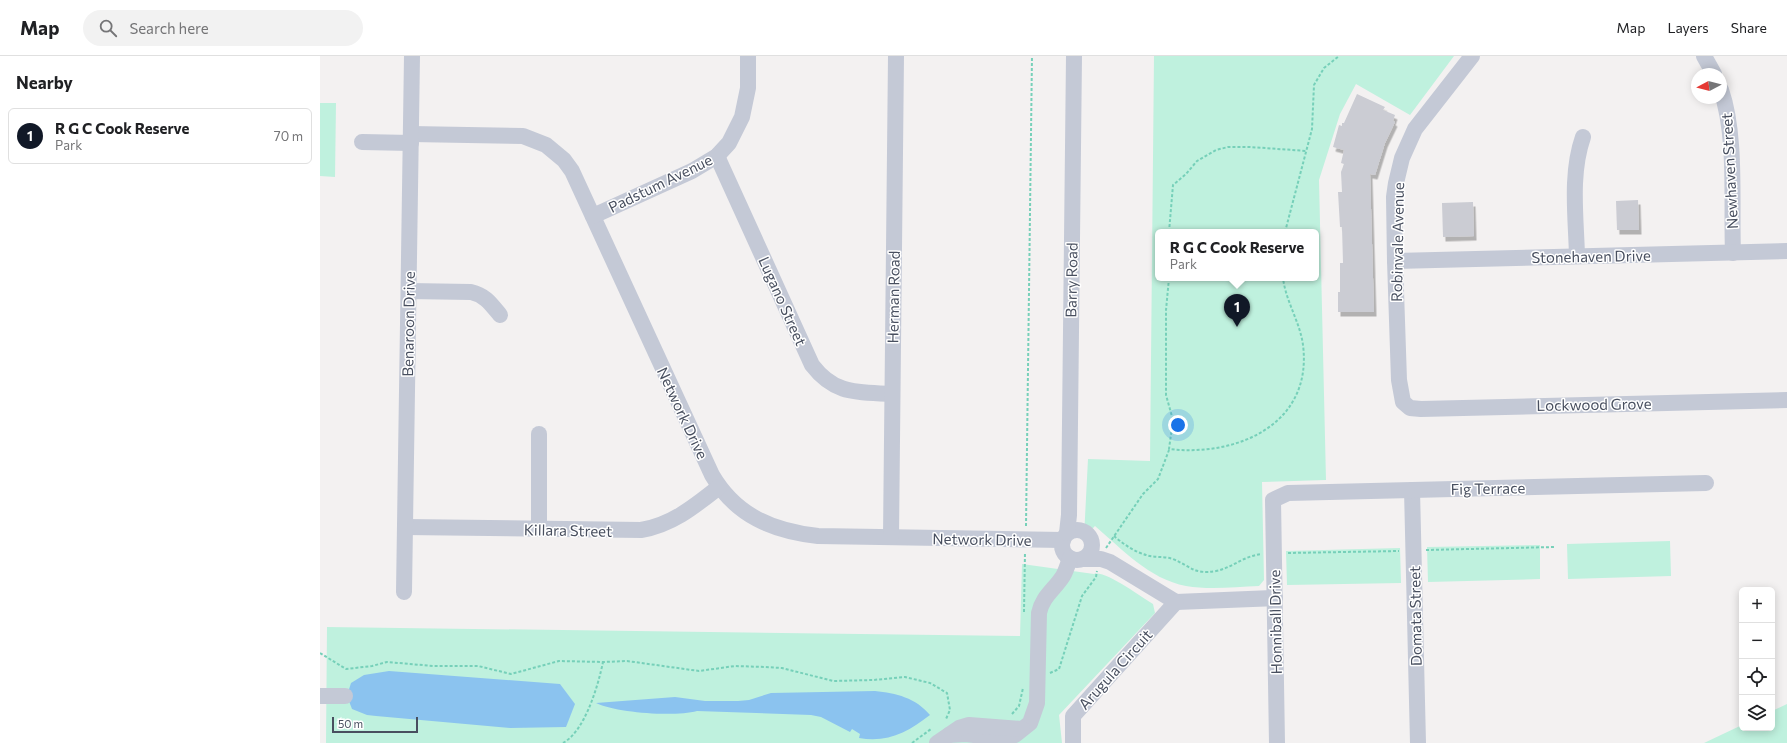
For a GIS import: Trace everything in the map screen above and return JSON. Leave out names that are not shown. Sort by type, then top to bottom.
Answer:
[{"type":"street","name":"Benaroon Drive","points":[[404,592],[412,56]]},
{"type":"street","name":"Padstum Avenue","points":[[593,216],[692,170],[717,156],[729,142],[742,117],[747,93],[748,56]]},
{"type":"street","name":"Herman Road","points":[[891,537],[896,56]]},
{"type":"street","name":"Barry Road","points":[[1074,56],[1069,504],[1076,535],[1062,548],[1093,558]]},
{"type":"street","name":"Robinvale Avenue","points":[[1403,402],[1399,380],[1394,197],[1402,158],[1415,129],[1472,56]]},
{"type":"street","points":[[1704,56],[1711,68]]},
{"type":"street","name":"Newhaven Street","points":[[1725,104],[1728,114],[1730,146],[1733,253]]},
{"type":"street","name":"Network Drive","points":[[362,142],[411,138],[510,135],[534,139],[546,145],[564,160],[572,171],[705,462],[719,487],[740,508],[762,522],[794,533],[818,536],[1026,539],[1076,535]]},
{"type":"street","points":[[1577,256],[1575,170],[1577,154],[1583,137]]},
{"type":"street","name":"Lugano Street","points":[[717,156],[812,365],[820,375],[839,389],[854,392],[892,394]]},
{"type":"street","name":"Stonehaven Drive","points":[[1395,261],[1787,251]]},
{"type":"street","points":[[409,291],[471,292],[479,294],[486,298],[500,315]]},
{"type":"street","name":"Lockwood Grove","points":[[1403,402],[1410,408],[1422,409],[1787,400]]},
{"type":"street","points":[[538,529],[539,434]]},
{"type":"street","name":"Fig Terrace","points":[[1273,500],[1288,493],[1706,483]]},
{"type":"street","name":"Killara Street","points":[[405,527],[628,530],[651,528],[675,519],[719,487]]},
{"type":"street","name":"Domata Street","points":[[1412,490],[1418,743]]},
{"type":"street","name":"Honniball Drive","points":[[1273,500],[1278,743]]},
{"type":"street","points":[[1076,535],[1093,544],[1093,558]]},
{"type":"street","points":[[1093,558],[1176,602],[1274,598]]},
{"type":"street","points":[[943,734],[962,734],[997,738],[1008,737],[1015,735],[1030,723],[1037,703],[1031,678],[1040,605],[1064,575],[1093,558]]},
{"type":"street","name":"Arugula Circuit","points":[[1074,743],[1073,716],[1176,602]]},
{"type":"street","points":[[320,696],[345,696]]},
{"type":"path","points":[[1024,615],[1032,56]]},
{"type":"path","points":[[1286,229],[1308,151],[1312,129],[1314,85],[1324,68],[1339,56]]},
{"type":"path","points":[[1169,229],[1173,185],[1186,174],[1197,161],[1216,150],[1228,147],[1271,147],[1308,151]]},
{"type":"path","points":[[1006,717],[1019,706],[1031,678],[1049,674],[1059,669],[1082,596],[1096,577],[1093,558],[1114,536],[1144,494],[1158,479],[1169,450],[1173,420],[1166,395],[1166,310],[1169,281]]},
{"type":"path","points":[[1169,450],[1190,452],[1210,450],[1227,447],[1247,440],[1266,430],[1291,405],[1298,394],[1303,372],[1303,347],[1301,335],[1287,298],[1284,281]]},
{"type":"path","points":[[1114,536],[1146,556],[1173,559],[1186,567],[1200,572],[1221,569],[1248,556],[1274,554],[1555,547]]},
{"type":"path","points":[[320,653],[346,669],[372,666],[387,662],[433,666],[478,666],[511,674],[560,661],[603,662],[627,660],[699,671],[735,666],[765,666],[782,668],[833,681],[873,680],[905,677],[930,683],[947,693],[950,710],[943,734]]},
{"type":"path","points":[[563,743],[576,733],[583,719],[597,687],[603,662]]},
{"type":"path","points":[[912,743],[935,727]]},
{"type":"green space","points":[[1154,56],[1454,56],[1410,115],[1356,84],[1340,114],[1319,180],[1326,480],[1262,482],[1264,580],[1259,586],[1204,588],[1186,586],[1160,577],[1148,570],[1095,526],[1084,537],[1088,459],[1150,461]]},
{"type":"green space","points":[[320,103],[336,103],[335,177],[320,176]]},
{"type":"green space","points":[[1670,541],[1671,576],[1568,579],[1567,544]]},
{"type":"green space","points":[[1540,545],[1540,579],[1428,582],[1427,547]]},
{"type":"green space","points":[[1400,548],[1401,583],[1287,585],[1286,551]]},
{"type":"green space","points":[[1022,564],[1106,576],[1132,590],[1153,604],[1155,613],[1059,715],[1062,743],[326,743],[327,627],[1020,636]]},
{"type":"green space","points":[[1787,704],[1787,743],[1704,743],[1739,726],[1739,731],[1775,731],[1775,710]]},
{"type":"water","points":[[389,671],[560,684],[575,704],[566,727],[510,728],[367,715],[352,709],[347,696],[351,683],[364,675]]},
{"type":"water","points":[[875,691],[890,693],[912,700],[930,715],[906,731],[897,735],[879,739],[869,739],[859,738],[860,734],[852,729],[850,732],[821,717],[811,715],[697,711],[660,714],[631,712],[596,703],[675,697],[705,701],[738,701],[749,700],[771,693]]},
{"type":"building","points":[[1357,94],[1385,107],[1383,110],[1395,115],[1393,121],[1395,122],[1385,143],[1375,175],[1370,174],[1374,312],[1338,312],[1340,263],[1343,263],[1342,227],[1340,227],[1338,192],[1342,192],[1341,172],[1344,164],[1341,163],[1344,150],[1333,147],[1339,125],[1342,126],[1342,123],[1344,123]]},
{"type":"building","points":[[1638,200],[1639,230],[1617,230],[1616,201]]},
{"type":"building","points":[[1473,202],[1474,236],[1443,237],[1442,203]]},
{"type":"place","name":"R G C Cook Reserve","points":[[1237,327]]}]
